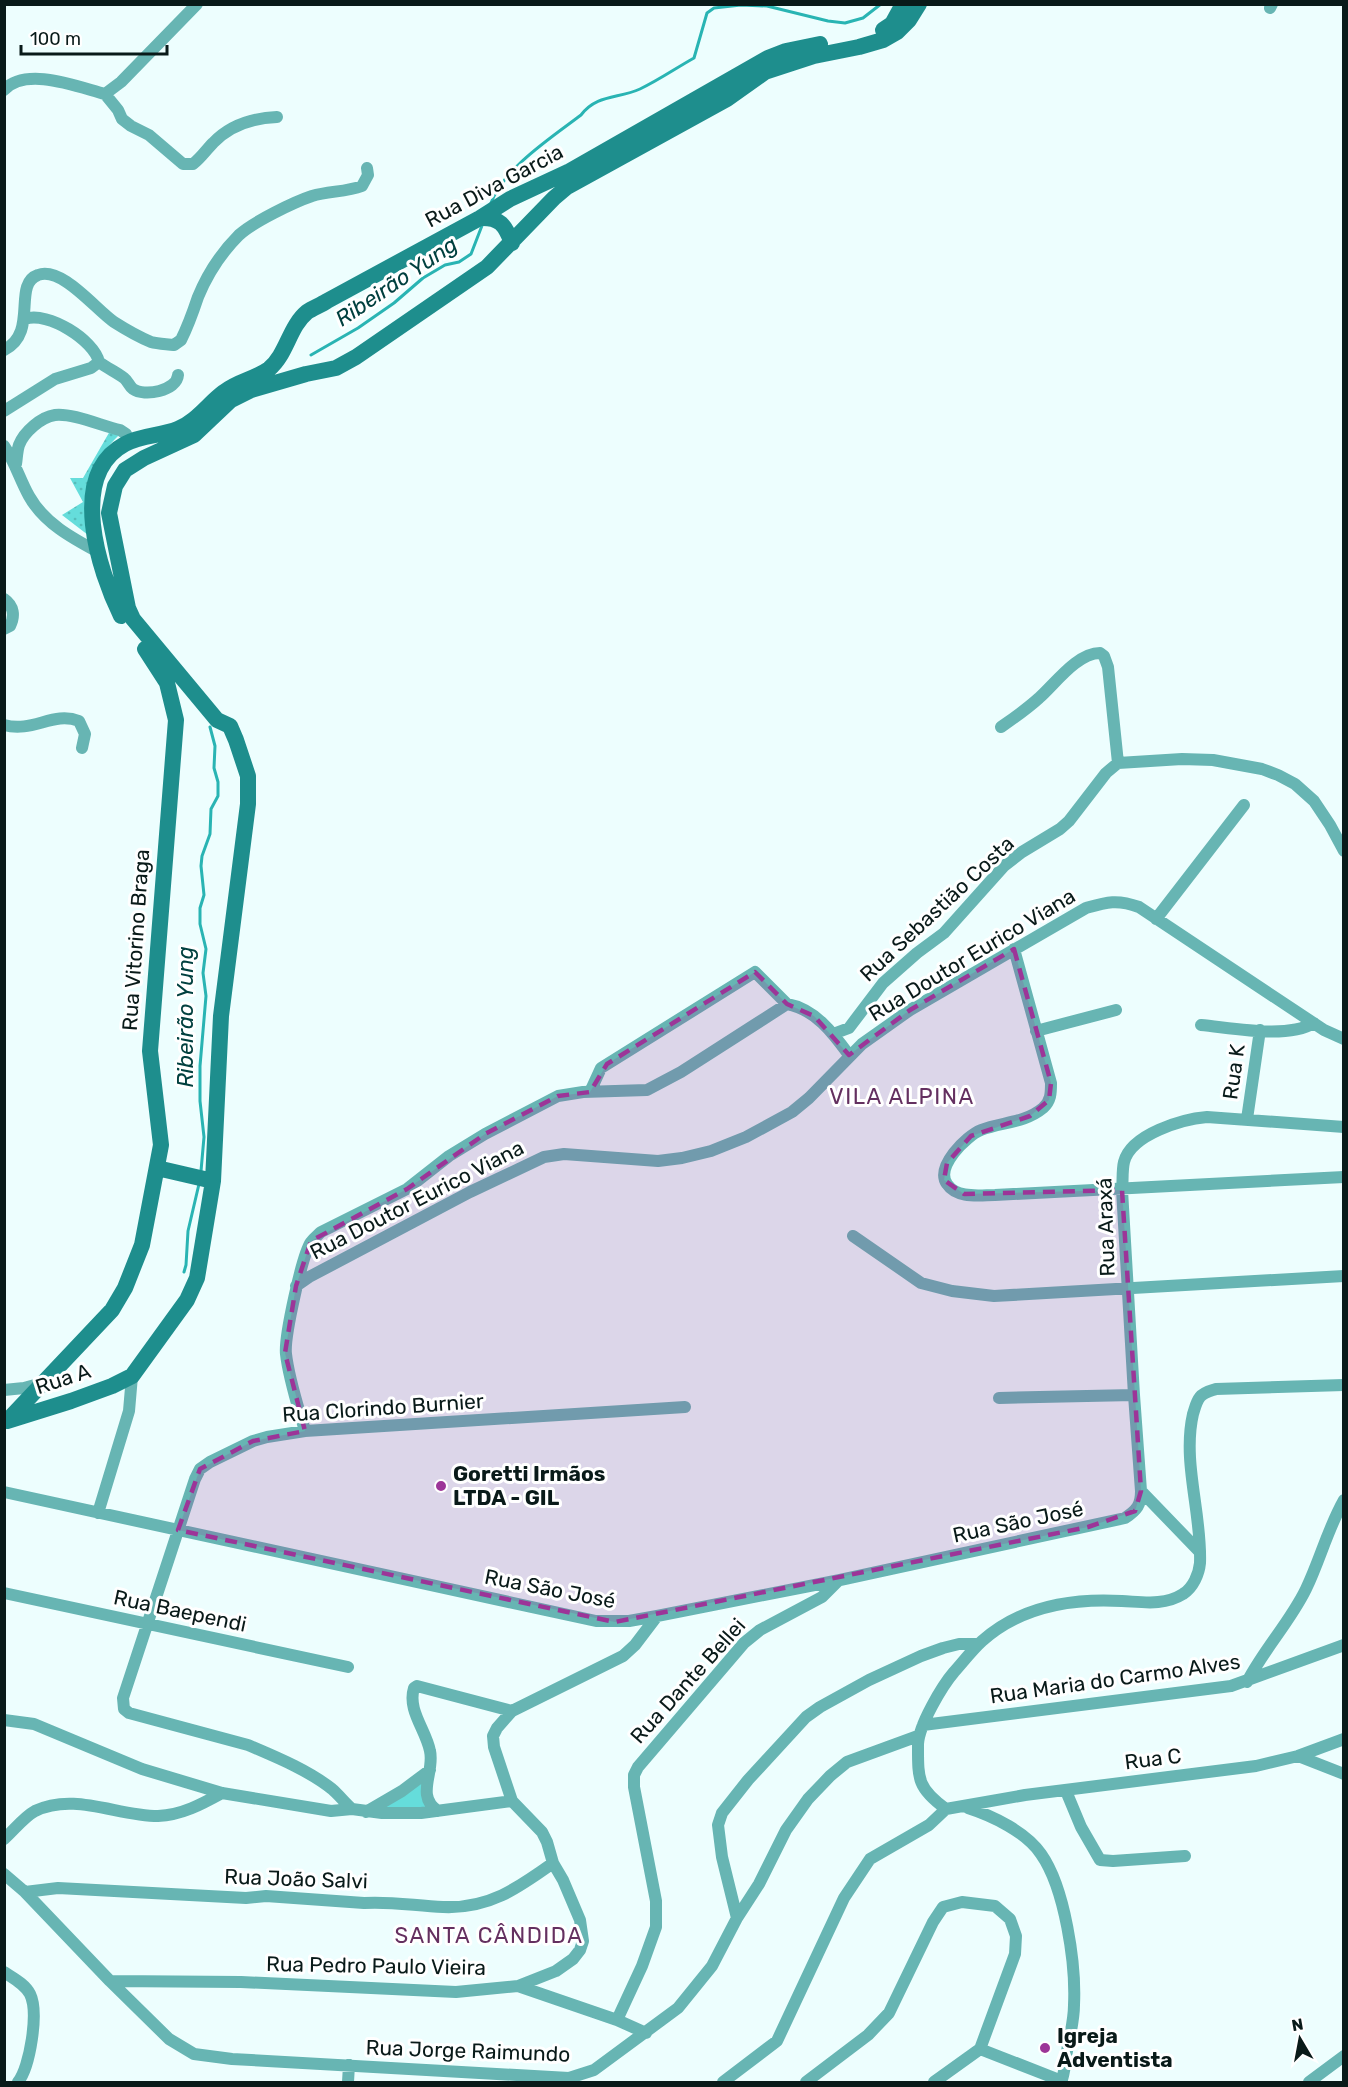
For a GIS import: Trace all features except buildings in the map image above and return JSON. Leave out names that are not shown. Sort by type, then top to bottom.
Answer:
[{"type":"main road","name":"Rua Diva Garcia","points":[[129,443],[140,438],[171,432],[188,424],[224,392],[269,368],[284,351],[296,326],[306,313],[570,171],[768,58],[802,48],[879,33],[892,24],[903,4]]},
{"type":"main road","points":[[125,470],[144,458],[194,435],[231,400],[251,390],[336,368],[348,362],[487,267],[567,187],[727,99],[765,72],[814,56],[859,47],[890,36],[909,20],[919,4]]},
{"type":"main road","points":[[490,215],[504,226],[512,243]]},
{"type":"main road","points":[[129,443],[129,457],[125,470],[114,486],[111,497],[110,522],[125,601],[133,619],[217,720],[230,726],[248,776],[248,817],[221,1016],[196,1278],[187,1300],[132,1377]]},
{"type":"main road","name":"Rua Vitorino Braga","points":[[10,1418],[112,1310],[125,1288],[142,1245],[161,1145],[150,1051],[176,720],[167,683],[146,649],[124,623],[114,602],[98,552],[91,499],[105,464],[116,451],[129,443]]},
{"type":"main road","points":[[158,1168],[204,1179]]},
{"type":"main road","name":"Rua A","points":[[10,1418],[44,1409],[132,1377]]},
{"type":"main road","points":[[40,1388],[44,1409]]},
{"type":"main road","points":[[10,1390],[21,1399],[10,1418]]},
{"type":"street","points":[[105,94],[121,82],[197,4]]},
{"type":"street","points":[[4,90],[13,82],[31,78],[81,86],[105,94],[122,119],[149,135],[183,164],[193,164],[214,141],[237,126],[256,118],[277,117]]},
{"type":"street","points":[[4,350],[12,346],[25,319],[24,296],[29,282],[38,275],[52,274],[76,288],[100,312],[116,323],[152,342],[174,345],[181,340],[210,275],[223,253],[240,234],[313,196],[353,190],[362,186],[368,175],[367,168]]},
{"type":"street","points":[[25,319],[33,316],[65,326],[96,353],[99,362],[126,380],[132,389],[140,392],[173,386],[178,381],[178,375]]},
{"type":"street","points":[[4,411],[55,379],[91,368],[99,362]]},
{"type":"street","points":[[16,464],[20,444],[25,436],[35,425],[55,416],[120,430],[126,434],[129,443]]},
{"type":"street","points":[[4,446],[16,464],[30,498],[43,516],[76,540],[98,552]]},
{"type":"street","points":[[4,599],[13,611],[13,620],[10,626],[4,629]]},
{"type":"street","points":[[1001,727],[1038,699],[1066,670],[1087,656],[1100,653],[1104,656],[1108,667],[1118,763],[1172,759],[1213,760],[1262,769],[1295,784],[1314,801],[1344,850]]},
{"type":"street","points":[[4,725],[24,727],[68,716],[79,721],[85,734],[82,748]]},
{"type":"street","name":"Rua Sebastião Costa","points":[[849,1028],[883,983],[944,933],[1004,866],[1069,821],[1106,773],[1118,763]]},
{"type":"street","points":[[1156,919],[1244,805]]},
{"type":"street","name":"Rua Doutor Eurico Viana","points":[[305,1431],[285,1353],[296,1286],[309,1277],[470,1192],[544,1157],[564,1154],[635,1160],[666,1160],[711,1151],[746,1137],[792,1112],[809,1098],[849,1055],[910,1010],[1086,908],[1122,900],[1139,907],[1332,1035],[1344,1039]]},
{"type":"street","points":[[1014,948],[1051,1083],[1049,1100],[1044,1107],[1030,1116],[981,1130],[971,1136],[947,1163],[944,1180],[950,1188],[964,1194],[1122,1190],[1344,1177]]},
{"type":"street","points":[[590,1092],[601,1068],[755,972],[787,1004],[800,1006],[833,1034],[849,1055]]},
{"type":"street","points":[[296,1286],[306,1251],[321,1232],[407,1189],[449,1156],[521,1114],[558,1096],[590,1092],[647,1090],[681,1072],[787,1004]]},
{"type":"street","points":[[1036,1031],[1116,1010]]},
{"type":"street","points":[[1202,1025],[1285,1032],[1304,1029],[1314,1023]]},
{"type":"street","points":[[833,1034],[849,1028],[862,1044]]},
{"type":"street","name":"Rua K","points":[[1247,1119],[1260,1030]]},
{"type":"street","name":"Rua Araxá","points":[[1142,1491],[1122,1190],[1124,1161],[1128,1153],[1135,1145],[1162,1128],[1190,1119],[1207,1117],[1247,1119],[1344,1127]]},
{"type":"street","points":[[853,1236],[921,1283],[952,1291],[994,1296],[1128,1290],[1344,1275]]},
{"type":"street","points":[[98,1513],[129,1411],[132,1377]]},
{"type":"street","points":[[723,2082],[777,2041],[844,1898],[870,1859],[929,1825],[946,1809],[930,1797],[918,1775],[921,1731],[946,1680],[979,1644],[1005,1625],[1029,1613],[1052,1605],[1090,1600],[1159,1603],[1174,1599],[1186,1592],[1197,1576],[1200,1563],[1190,1448],[1191,1422],[1199,1397],[1216,1389],[1344,1385]]},
{"type":"street","points":[[112,1386],[130,1400]]},
{"type":"street","points":[[10,1390],[40,1388]]},
{"type":"street","points":[[999,1398],[1134,1395]]},
{"type":"street","name":"Rua Clorindo Burnier","points":[[352,1809],[332,1789],[265,1752],[248,1745],[129,1713],[124,1709],[123,1698],[146,1624],[200,1469],[253,1442],[267,1437],[305,1431],[685,1407]]},
{"type":"street","points":[[1142,1491],[1198,1550]]},
{"type":"street","name":"Rua São José","points":[[4,1492],[596,1621],[629,1622],[840,1580],[1125,1518],[1135,1512],[1141,1504],[1142,1491]]},
{"type":"street","points":[[1247,1682],[1255,1666],[1306,1590],[1321,1557],[1336,1513],[1344,1500]]},
{"type":"street","name":"Rua Dante Bellei","points":[[617,2020],[642,1966],[656,1927],[656,1901],[634,1787],[634,1775],[638,1767],[744,1643],[760,1630],[822,1597],[840,1580]]},
{"type":"street","name":"Rua Baependi","points":[[4,1593],[348,1667]]},
{"type":"street","name":"Rua Pedro Paulo Vieira","points":[[110,1981],[241,1982],[456,1992],[518,1986],[556,1971],[573,1959],[580,1950],[583,1941],[580,1920],[553,1863],[548,1842],[542,1832],[512,1801],[494,1747],[493,1736],[512,1711],[623,1656],[635,1646],[657,1616]]},
{"type":"street","points":[[737,1918],[722,1857],[718,1825],[722,1813],[748,1780],[806,1717],[820,1707],[869,1680],[921,1656],[943,1648],[979,1644]]},
{"type":"street","name":"Rua Maria do Carmo Alves","points":[[921,1731],[1231,1686],[1344,1645]]},
{"type":"street","points":[[438,1811],[432,1807],[427,1798],[430,1751],[414,1709],[414,1688],[417,1686],[512,1711]]},
{"type":"street","points":[[4,1720],[34,1724],[142,1769],[222,1793],[331,1810],[352,1809],[366,1812],[422,1813],[512,1801]]},
{"type":"street","name":"Rua Jorge Raimundo","points":[[4,1874],[26,1892],[110,1981],[169,2039],[194,2054],[232,2059],[569,2078],[594,2070],[678,2008],[712,1966],[737,1918],[759,1884],[786,1830],[808,1799],[830,1776],[847,1762],[921,1731]]},
{"type":"street","name":"Rua C","points":[[946,1809],[1025,1796],[1256,1766],[1298,1756],[1344,1740]]},
{"type":"street","points":[[1298,1756],[1344,1774]]},
{"type":"street","points":[[366,1812],[402,1791],[430,1770]]},
{"type":"street","points":[[1066,1791],[1081,1827],[1100,1860],[1185,1856]]},
{"type":"street","points":[[4,1839],[33,1812],[50,1806],[67,1803],[156,1816],[177,1814],[222,1793]]},
{"type":"street","points":[[965,1807],[984,1813],[1017,1830],[1041,1853],[1066,1918],[1073,1977],[1074,2006],[1062,2082],[980,2049]]},
{"type":"street","name":"Rua João Salvi","points":[[26,1892],[58,1888],[246,1898],[266,1896],[444,1907],[469,1906],[495,1899],[519,1887],[553,1863]]},
{"type":"street","points":[[809,2081],[868,2035],[889,2013],[943,1907],[962,1902],[995,1906],[1010,1919],[1016,1936],[1015,1954],[980,2049],[934,2082]]},
{"type":"street","points":[[4,1972],[24,1986],[33,2004],[32,2038],[28,2057],[18,2082]]},
{"type":"street","points":[[518,1986],[617,2020],[646,2033]]},
{"type":"street","points":[[1309,2082],[1344,2056]]},
{"type":"street","points":[[348,2082],[349,2066]]},
{"type":"highlighted area","points":[[1014,949],[1051,1083],[1049,1100],[1030,1116],[971,1136],[947,1163],[944,1180],[964,1194],[1122,1190],[1141,1491],[1135,1511],[1088,1527],[615,1622],[178,1530],[200,1469],[253,1441],[305,1431],[285,1353],[296,1286],[311,1241],[407,1189],[485,1134],[558,1096],[590,1092],[607,1064],[755,972],[787,1004],[814,1016],[849,1055],[910,1010]]},
{"type":"shaded area","points":[[110,431],[119,435],[98,459],[89,480],[88,535],[62,515],[83,502],[70,478],[83,478]]},
{"type":"shaded area","points":[[421,1781],[429,1807],[378,1807]]},
{"type":"waterway","name":"Ribeirão Yung","points":[[491,203],[506,178],[530,154],[587,108],[601,100],[640,89],[694,58],[707,13],[714,8],[741,5],[767,6],[845,23],[863,18],[881,4]]},
{"type":"waterway","name":"Ribeirão Yung","points":[[311,355],[358,328],[394,303],[423,278],[471,254],[483,223]]},
{"type":"waterway","name":"Ribeirão Yung","points":[[201,1171],[204,1137],[200,1101],[200,1066],[206,996],[203,973],[206,949],[200,924],[200,908],[204,895],[201,866],[210,834],[211,809],[218,796],[218,782],[214,768],[215,746],[210,727]]},
{"type":"waterway","name":"Ribeirão Yung","points":[[184,1272],[188,1231],[199,1184]]},
{"type":"place","name":"Goretti Irmãos LTDA - GIL","points":[[441,1486]]},
{"type":"place","name":"Igreja Adventista","points":[[1045,2048]]},
{"type":"district","name":"VILA ALPINA","points":[[902,1096]]},
{"type":"district","name":"SANTA CÂNDIDA","points":[[489,1935]]}]
